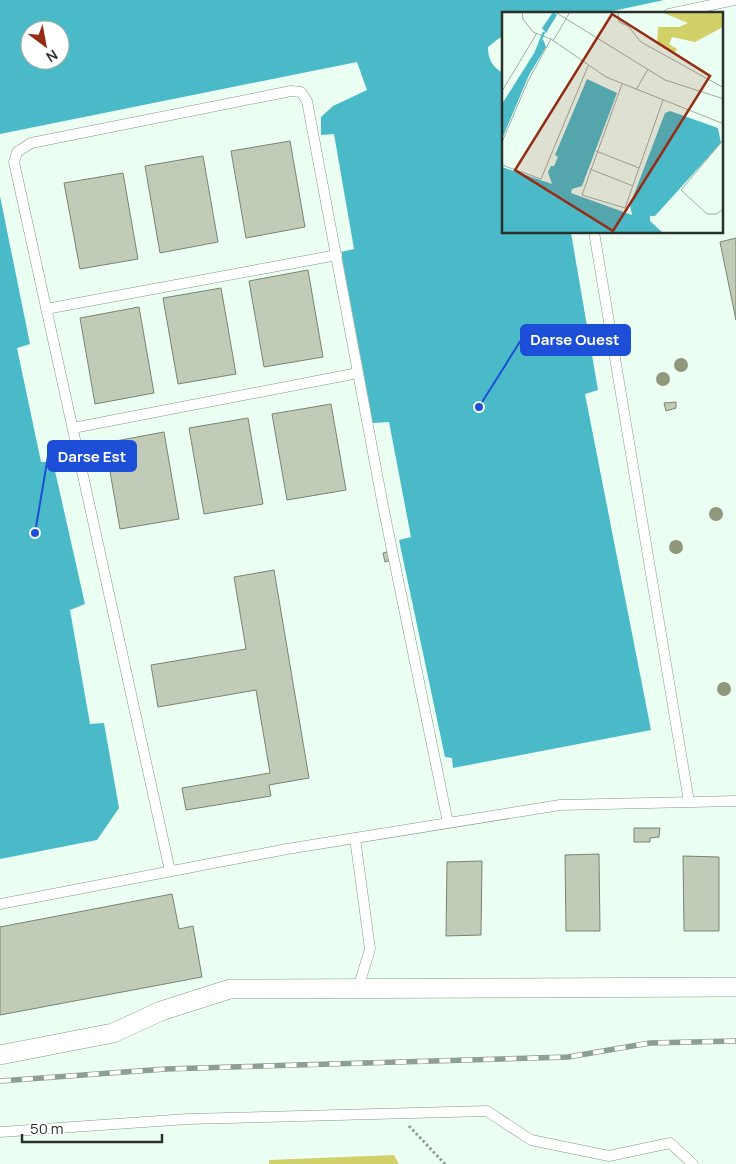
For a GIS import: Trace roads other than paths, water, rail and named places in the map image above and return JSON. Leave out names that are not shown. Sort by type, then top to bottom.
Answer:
[{"type":"street","points":[[0,1054],[113,1033],[161,1011],[230,989],[736,987]]},
{"type":"lane","points":[[678,12],[734,0]]},
{"type":"lane","points":[[170,872],[14,162],[17,152],[31,143],[291,91],[301,92],[307,101],[383,506],[448,823]]},
{"type":"lane","points":[[594,234],[689,802]]},
{"type":"lane","points":[[46,309],[336,255]]},
{"type":"lane","points":[[73,428],[358,373]]},
{"type":"lane","points":[[0,904],[355,838],[560,805],[736,801]]},
{"type":"lane","points":[[355,838],[370,949],[358,988]]},
{"type":"lane","points":[[0,1132],[188,1119],[487,1111],[531,1140],[608,1156],[670,1143],[694,1164]]},
{"type":"water","points":[[0,0],[664,0],[608,12],[502,12],[502,37],[488,47],[491,62],[502,72],[502,234],[571,234],[598,390],[585,394],[651,730],[453,768],[452,758],[445,757],[399,540],[411,537],[389,422],[373,423],[341,252],[354,249],[334,134],[321,135],[321,117],[333,106],[367,90],[357,62],[0,134]]},
{"type":"water","points":[[0,196],[30,344],[17,348],[41,462],[53,462],[85,604],[70,610],[90,724],[104,723],[119,808],[97,840],[0,859]]},
{"type":"railway","points":[[0,1081],[166,1069],[568,1057],[650,1043],[736,1041]]},
{"type":"place","name":"Darse Ouest","points":[[479,407]]},
{"type":"place","name":"Darse Est","points":[[35,533]]}]
